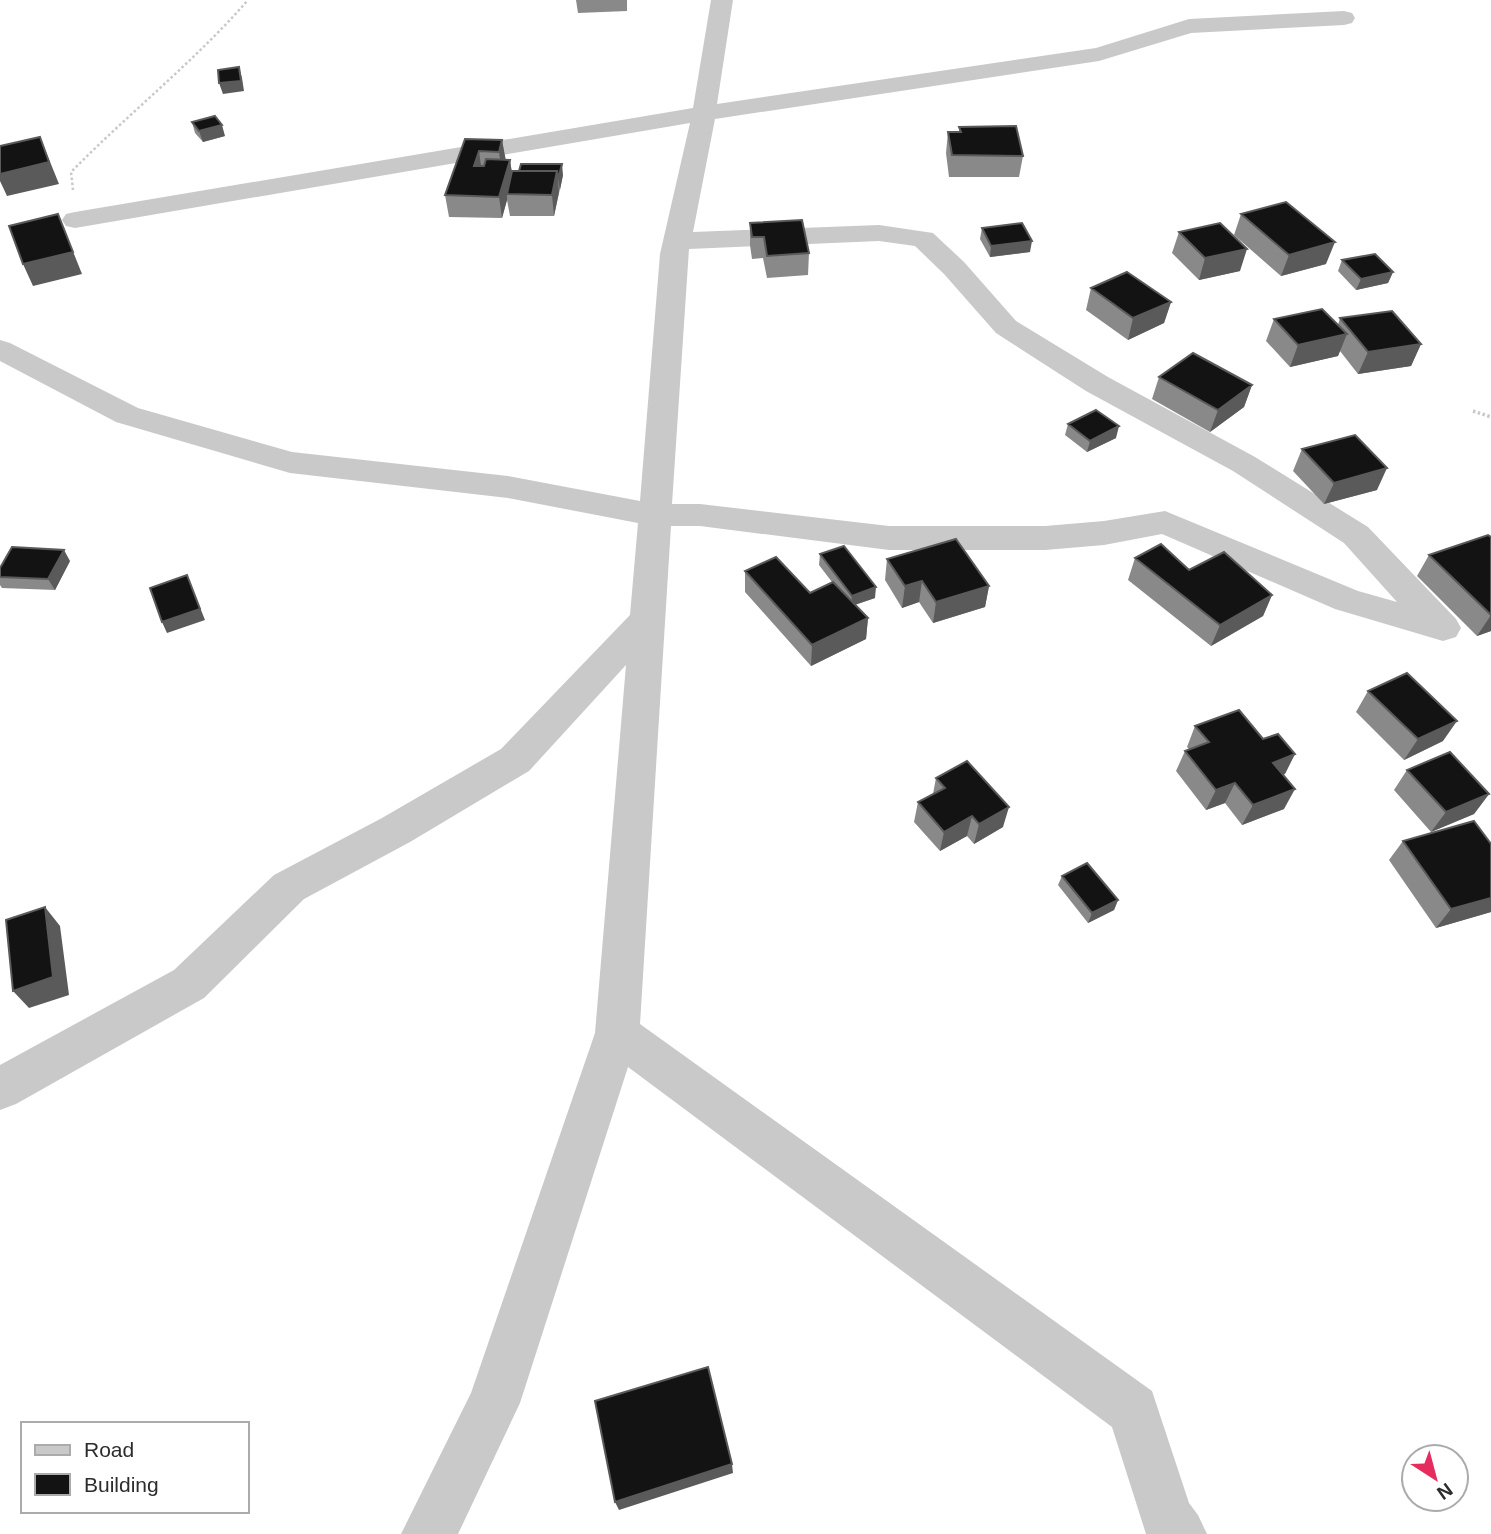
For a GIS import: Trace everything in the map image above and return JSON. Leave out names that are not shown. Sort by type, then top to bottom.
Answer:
[{"type":"street","points":[[429,1534],[494,1403],[617,1033],[678,241],[704,113],[722,0]]},
{"type":"street","points":[[75,220],[704,113],[1099,54],[1189,26],[1344,18]]},
{"type":"street","points":[[0,349],[127,415],[290,462],[508,487],[655,515],[700,515],[889,538],[1045,537],[1104,533],[1165,522],[1347,600],[1443,628],[1356,535],[1244,464],[1097,384],[1006,327],[954,268],[923,239],[879,233],[678,241]]},
{"type":"street","points":[[0,1089],[189,984],[289,887],[515,760],[648,618]]},
{"type":"street","points":[[617,1033],[1133,1410],[1167,1519],[1179,1534]]},
{"type":"path","points":[[75,220],[71,172],[118,124],[215,38],[248,0]]},
{"type":"path","points":[[1473,411],[1491,416]]},
{"type":"building","points":[[239,67],[241,81],[219,83],[218,70]]},
{"type":"building","points":[[215,116],[222,125],[199,131],[192,122]]},
{"type":"building","points":[[1016,126],[1023,156],[952,155],[948,132],[961,132],[959,127]]},
{"type":"building","points":[[40,137],[49,162],[0,174],[0,146]]},
{"type":"building","points":[[465,139],[502,140],[499,152],[479,151],[474,166],[484,166],[486,159],[510,160],[499,197],[445,195]]},
{"type":"building","points":[[521,164],[562,164],[558,179],[557,171],[519,171]]},
{"type":"building","points":[[512,171],[557,171],[552,195],[507,194]]},
{"type":"building","points":[[1286,202],[1335,242],[1289,255],[1241,214]]},
{"type":"building","points":[[58,214],[73,252],[23,264],[9,226]]},
{"type":"building","points":[[802,220],[809,253],[767,256],[764,237],[752,237],[750,223]]},
{"type":"building","points":[[1022,223],[1032,241],[991,246],[982,228]]},
{"type":"building","points":[[1220,223],[1247,249],[1205,258],[1179,232]]},
{"type":"building","points":[[1375,254],[1393,272],[1361,279],[1342,260]]},
{"type":"building","points":[[1127,272],[1171,302],[1133,318],[1091,288]]},
{"type":"building","points":[[1322,309],[1347,334],[1298,345],[1274,319]]},
{"type":"building","points":[[1392,311],[1421,344],[1368,352],[1340,318]]},
{"type":"building","points":[[1193,353],[1252,385],[1218,410],[1159,377]]},
{"type":"building","points":[[1096,410],[1119,426],[1090,441],[1068,424]]},
{"type":"building","points":[[1355,435],[1387,468],[1334,483],[1302,449]]},
{"type":"building","points":[[1488,535],[1491,537],[1491,615],[1429,555]]},
{"type":"building","points":[[956,539],[989,586],[936,602],[922,581],[905,586],[887,559]]},
{"type":"building","points":[[1161,544],[1189,570],[1224,552],[1272,595],[1220,625],[1135,558]]},
{"type":"building","points":[[844,546],[876,587],[852,596],[820,554]]},
{"type":"building","points":[[12,547],[64,550],[48,579],[0,577],[0,568]]},
{"type":"building","points":[[776,557],[810,593],[833,582],[868,618],[812,645],[745,571]]},
{"type":"building","points":[[187,575],[200,609],[162,622],[150,588]]},
{"type":"building","points":[[1407,673],[1457,721],[1418,739],[1368,691]]},
{"type":"building","points":[[1239,710],[1263,739],[1278,734],[1295,754],[1273,763],[1295,789],[1253,805],[1235,783],[1216,790],[1185,751],[1209,742],[1195,726]]},
{"type":"building","points":[[1450,752],[1489,794],[1446,812],[1407,770]]},
{"type":"building","points":[[967,761],[1009,807],[979,824],[972,816],[944,832],[918,802],[945,788],[936,778]]},
{"type":"building","points":[[1474,821],[1491,844],[1491,898],[1451,909],[1403,841]]},
{"type":"building","points":[[1087,863],[1118,900],[1092,913],[1062,876]]},
{"type":"building","points":[[45,907],[53,977],[13,991],[6,920]]},
{"type":"building","points":[[708,1367],[732,1464],[615,1502],[595,1401]]}]
